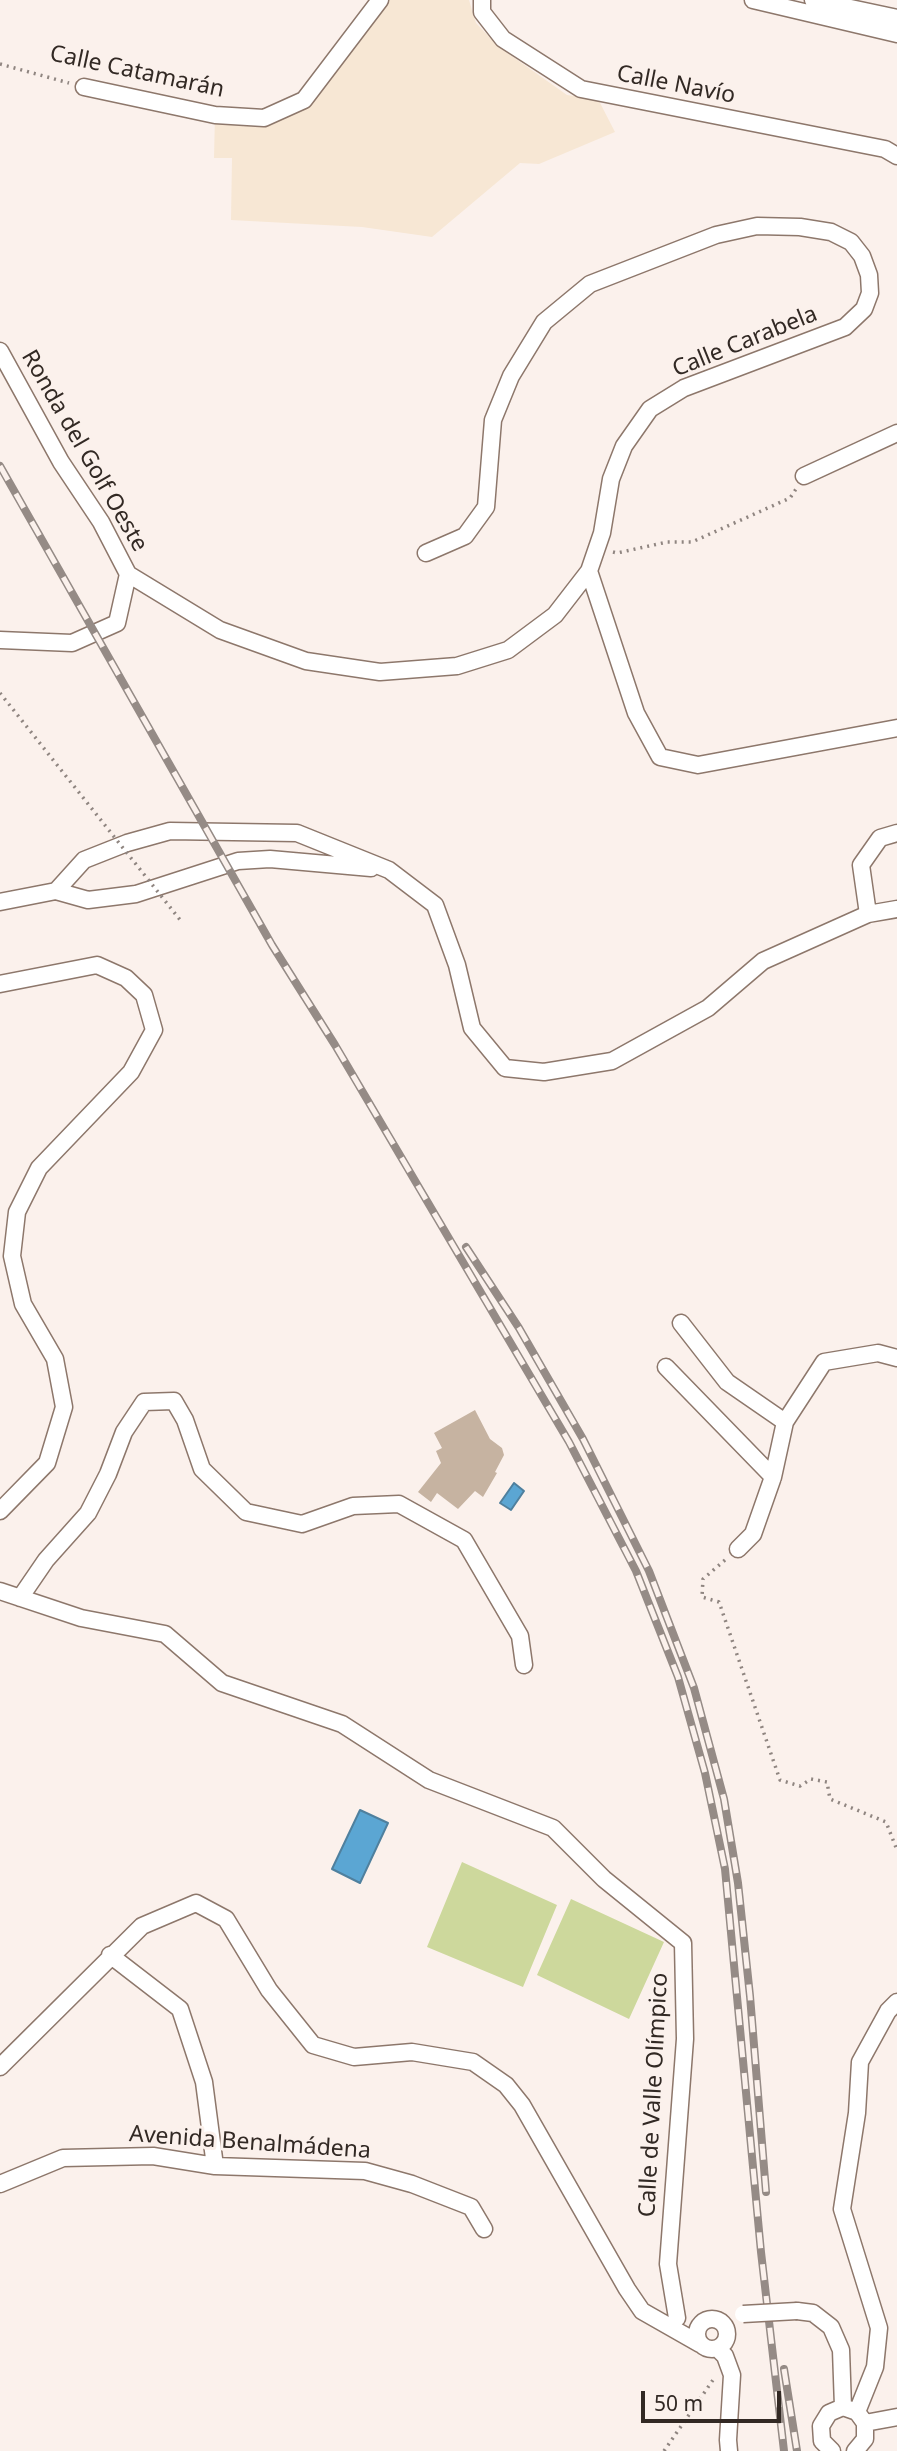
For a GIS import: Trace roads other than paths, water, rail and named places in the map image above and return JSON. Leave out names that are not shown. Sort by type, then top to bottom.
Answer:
[{"type":"street","name":"Calle Catamarán","points":[[84,87],[215,115],[264,118],[304,100],[380,0]]},
{"type":"street","name":"Calle Navío","points":[[482,0],[482,12],[503,39],[581,89],[885,149],[897,156]]},
{"type":"street","points":[[753,0],[897,34]]},
{"type":"street","points":[[813,0],[897,18]]},
{"type":"street","name":"Calle Carabela","points":[[128,574],[220,631],[306,661],[380,672],[457,666],[508,650],[555,615],[589,571],[597,547],[611,480],[624,446],[650,409],[684,388],[845,327],[864,309],[870,293],[869,275],[862,256],[850,242],[831,232],[800,227],[757,226],[716,235],[590,284],[544,322],[510,376],[494,420],[486,508],[466,536],[426,553]]},
{"type":"street","name":"Ronda del Golf Oeste","points":[[0,351],[61,463],[101,522],[128,574]]},
{"type":"street","points":[[804,476],[897,433]]},
{"type":"street","points":[[589,571],[636,713],[660,757],[698,765],[897,728]]},
{"type":"street","points":[[0,640],[72,643],[117,623],[128,574]]},
{"type":"street","points":[[56,891],[84,860],[127,842],[170,831],[297,833],[389,870],[435,905],[457,965],[472,1028],[505,1068],[544,1072],[612,1061],[708,1008],[763,961],[869,914],[897,909]]},
{"type":"street","points":[[869,914],[861,865],[880,838],[897,833]]},
{"type":"street","points":[[0,902],[56,891],[88,900],[136,894],[238,861],[271,859],[389,870]]},
{"type":"street","points":[[0,984],[97,965],[126,978],[144,995],[153,1030],[131,1072],[39,1168],[17,1212],[12,1256],[23,1304],[55,1359],[64,1407],[47,1463],[0,1511]]},
{"type":"street","points":[[681,1323],[727,1382],[785,1422]]},
{"type":"street","points":[[738,1549],[753,1534],[773,1476],[785,1422],[824,1362],[878,1353],[897,1359]]},
{"type":"street","points":[[666,1367],[773,1476]]},
{"type":"street","points":[[20,1598],[46,1560],[88,1513],[108,1474],[124,1432],[144,1402],[174,1401],[185,1420],[202,1469],[246,1512],[302,1524],[353,1506],[399,1504],[464,1540],[520,1636],[524,1665]]},
{"type":"street","name":"Calle de Valle Olímpico","points":[[0,1591],[81,1618],[165,1634],[222,1683],[342,1724],[429,1780],[553,1828],[604,1879],[683,1943],[685,2039],[668,2264],[677,2318]]},
{"type":"street","points":[[1,2065],[142,1926],[196,1903],[226,1919],[269,1990],[313,2045],[354,2057],[412,2052],[473,2062],[506,2085],[522,2105],[626,2289],[642,2311],[709,2350],[723,2355]]},
{"type":"street","points":[[110,1955],[180,2009],[204,2082],[215,2166]]},
{"type":"street","points":[[855,2414],[875,2367],[879,2329],[842,2209],[857,2113],[860,2062],[888,2011],[897,2003]]},
{"type":"street","name":"Avenida Benalmádena","points":[[0,2184],[63,2158],[153,2156],[215,2166],[365,2171],[412,2184],[471,2207],[484,2229]]},
{"type":"street","points":[[725,2326],[743,2314],[797,2311],[813,2313],[831,2326],[841,2350],[855,2414],[865,2438],[855,2451]]},
{"type":"street","points":[[653,2318],[705,2321],[714,2319],[725,2326],[727,2339],[723,2355],[732,2375],[727,2440],[729,2451]]},
{"type":"street","points":[[700,2344],[697,2334],[705,2321]]},
{"type":"street","points":[[832,2451],[822,2441],[821,2426],[829,2413],[897,2417]]},
{"type":"water","points":[[514,1483],[524,1491],[511,1510],[500,1503]]},
{"type":"water","points":[[360,1810],[388,1823],[360,1883],[332,1869]]},
{"type":"railway","points":[[0,466],[272,945],[335,1045],[569,1442],[636,1571],[678,1677],[705,1773],[725,1869],[761,2252],[784,2451]]},
{"type":"railway","points":[[466,1247],[519,1328],[583,1439],[649,1571],[694,1688],[724,1799],[738,1883],[766,2192]]},
{"type":"railway","points":[[784,2369],[797,2451]]}]
